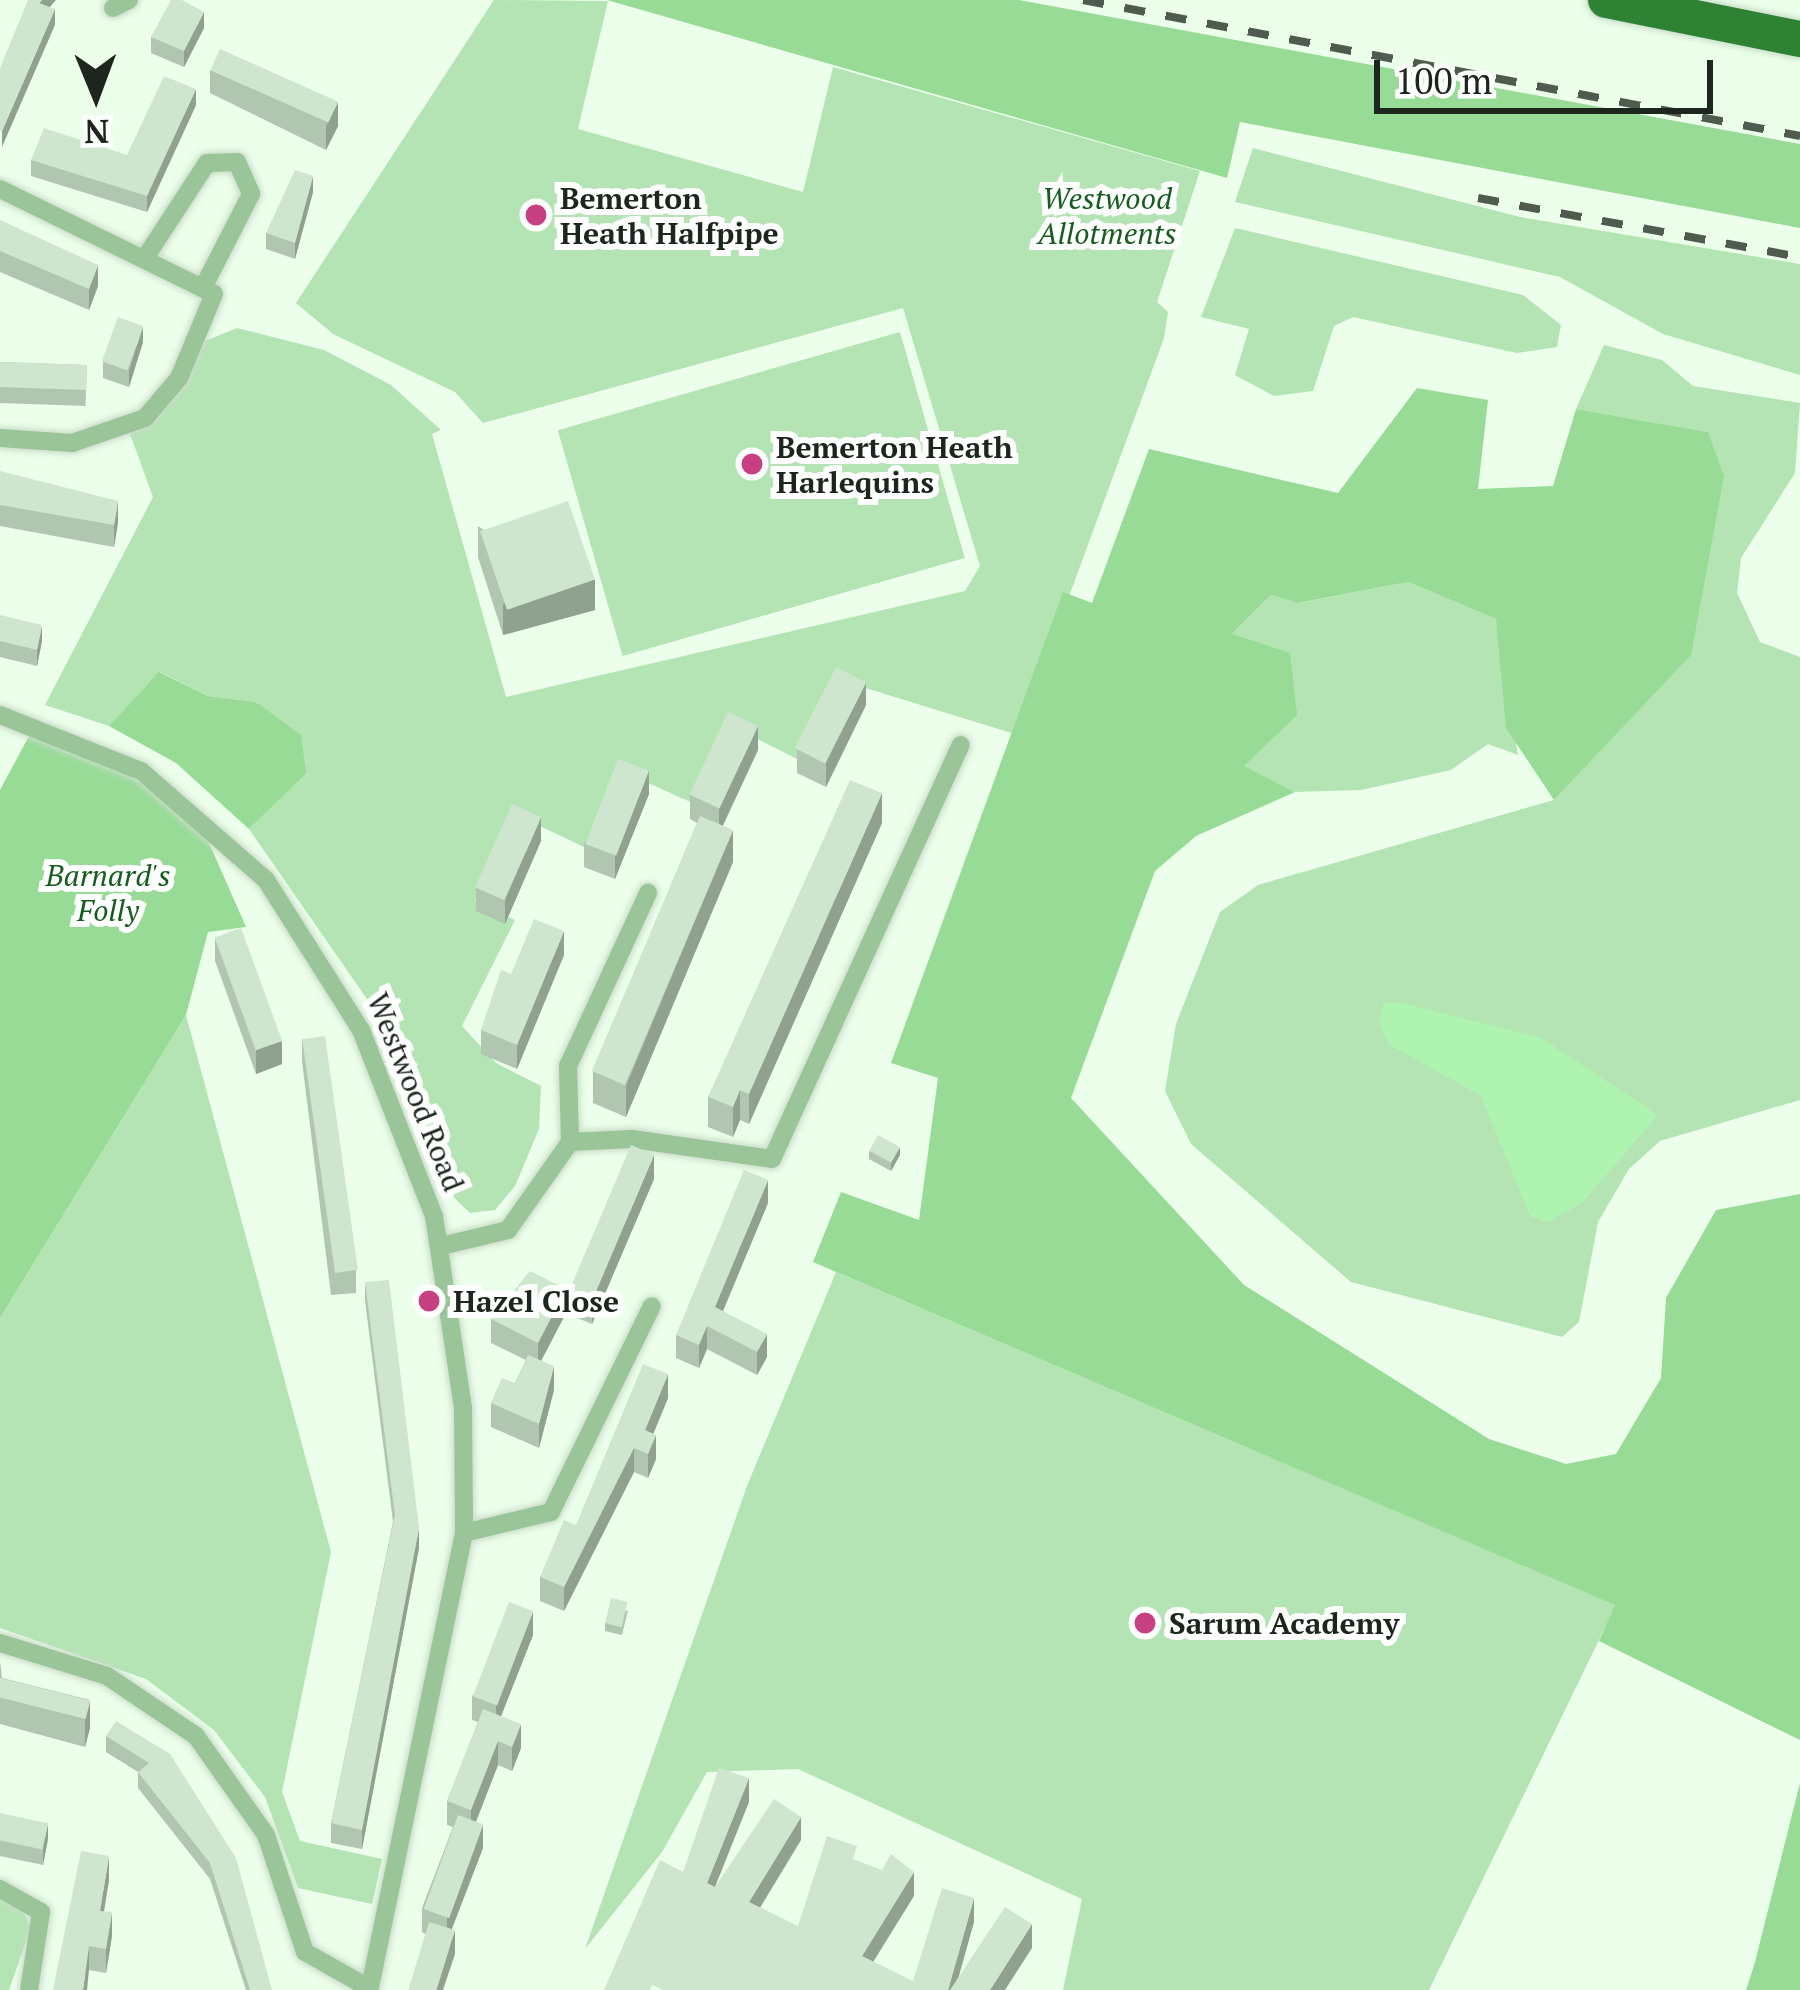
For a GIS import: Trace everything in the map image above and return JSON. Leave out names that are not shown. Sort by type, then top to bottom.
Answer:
[{"type":"highway","points":[[1625,2],[1800,39]]},
{"type":"street","points":[[145,258],[208,163],[238,162],[251,194],[203,288]]},
{"type":"street","points":[[0,189],[214,294],[179,378],[145,418],[72,443],[0,438]]},
{"type":"street","name":"Westwood Road","points":[[0,715],[27,721],[141,771],[266,880],[361,1030],[441,1246],[464,1408],[464,1533],[369,1989]]},
{"type":"street","points":[[570,1142],[632,1139],[772,1159],[961,745]]},
{"type":"street","points":[[441,1246],[508,1230],[570,1142],[568,1066],[648,893]]},
{"type":"street","points":[[464,1533],[551,1512],[652,1306]]},
{"type":"street","points":[[0,1643],[107,1676],[196,1736],[266,1835],[305,1952],[369,1989]]},
{"type":"street","points":[[0,1889],[41,1912],[29,1990]]},
{"type":"green space","name":"Westwood Allotments","points":[[494,0],[608,1],[578,129],[803,192],[833,67],[1200,171],[1157,302],[1168,312],[1164,338],[1018,735],[846,682],[801,761],[738,729],[695,804],[628,774],[586,848],[521,817],[475,901],[515,920],[462,1026],[496,1063],[541,1086],[539,1129],[515,1186],[495,1210],[470,1213],[440,1184],[369,1002],[249,829],[306,774],[257,702],[208,696],[160,672],[109,726],[45,705],[153,497],[130,434],[179,391],[205,341],[237,328],[324,350],[391,385],[441,430],[432,434],[506,697],[965,591],[980,566],[903,308],[483,423],[455,392],[333,334],[296,303]]},
{"type":"green space","points":[[607,0],[1019,0],[1800,144],[1800,228],[1240,122],[1227,178]]},
{"type":"green space","points":[[1253,148],[1520,217],[1800,264],[1800,375],[1663,334],[1560,277],[1235,202]]},
{"type":"green space","points":[[1235,228],[1523,295],[1561,325],[1557,347],[1517,353],[1353,317],[1334,326],[1313,391],[1274,396],[1235,375],[1249,329],[1201,317]]},
{"type":"green space","name":"Bemerton Heath Harlequins","points":[[900,332],[965,558],[623,656],[558,430]]},
{"type":"green space","points":[[1604,345],[1662,360],[1693,386],[1800,403],[1795,473],[1741,558],[1737,593],[1760,642],[1800,657],[1800,1100],[1660,1141],[1629,1169],[1598,1222],[1579,1322],[1562,1337],[1351,1282],[1191,1144],[1165,1091],[1176,1024],[1220,912],[1258,885],[1554,800],[1690,655],[1708,432],[1576,409]]},
{"type":"green space","points":[[1417,388],[1488,400],[1478,489],[1553,486],[1576,409],[1708,432],[1724,476],[1691,655],[1554,800],[1506,728],[1496,619],[1408,582],[1298,603],[1271,595],[1232,634],[1290,653],[1297,715],[1244,766],[1295,792],[1196,836],[1155,871],[1071,1098],[1244,1285],[1489,1439],[1566,1464],[1616,1454],[1661,1378],[1666,1298],[1716,1210],[1800,1194],[1800,1740],[1599,1641],[1615,1605],[813,1262],[841,1192],[919,1220],[938,1078],[891,1063],[1063,592],[1092,603],[1149,449],[1338,493]]},
{"type":"green space","points":[[1408,582],[1496,619],[1518,755],[1488,744],[1451,770],[1361,790],[1295,792],[1243,766],[1231,635],[1271,595],[1299,603]]},
{"type":"green space","points":[[159,672],[208,696],[256,702],[301,735],[306,774],[249,829],[176,763],[109,726]]},
{"type":"green space","name":"Barnard's Folly","points":[[29,736],[100,757],[174,805],[206,836],[246,927],[208,932],[186,1015],[0,1318],[0,790]]},
{"type":"green space","points":[[186,1015],[331,1552],[282,1792],[300,1841],[382,1859],[372,1904],[298,1888],[265,1797],[214,1730],[146,1679],[0,1628],[0,1318]]},
{"type":"green space","name":"Sarum Academy","points":[[836,1272],[1616,1605],[1429,1990],[1063,1990],[1082,1899],[798,1769],[707,1772],[662,1852],[585,1949],[747,1486]]},
{"type":"green space","points":[[1800,1783],[1800,1990],[1746,1990],[1755,1962]]},
{"type":"green space","points":[[0,1899],[22,1907],[31,1928],[9,1990],[0,1990]]},
{"type":"shaded area","points":[[1398,1002],[1541,1038],[1658,1115],[1582,1203],[1548,1222],[1530,1216],[1481,1096],[1390,1045],[1379,1024],[1384,1003]]},
{"type":"building","points":[[28,0],[42,0],[39,3],[55,9],[0,131],[0,68]]},
{"type":"building","points":[[171,0],[182,0],[204,12],[184,51],[151,37]]},
{"type":"building","points":[[220,49],[338,101],[328,122],[211,70]]},
{"type":"building","points":[[164,76],[196,89],[147,196],[31,160],[44,128],[127,155]]},
{"type":"building","points":[[295,170],[313,176],[295,243],[266,233]]},
{"type":"building","points":[[0,220],[98,265],[89,289],[0,251]]},
{"type":"building","points":[[118,317],[143,326],[127,370],[102,361]]},
{"type":"building","points":[[0,362],[87,365],[86,390],[0,387]]},
{"type":"building","points":[[0,471],[118,501],[114,525],[0,505]]},
{"type":"building","points":[[568,501],[595,579],[507,610],[480,531]]},
{"type":"building","points":[[0,615],[42,625],[37,650],[0,641]]},
{"type":"building","points":[[836,667],[866,682],[825,764],[795,748]]},
{"type":"building","points":[[728,712],[758,726],[719,808],[690,794]]},
{"type":"building","points":[[618,759],[649,771],[616,856],[585,844]]},
{"type":"building","points":[[850,780],[882,793],[749,1094],[740,1090],[733,1107],[708,1097]]},
{"type":"building","points":[[512,804],[541,817],[504,900],[475,887]]},
{"type":"building","points":[[700,816],[733,830],[625,1085],[592,1071]]},
{"type":"building","points":[[534,919],[564,931],[517,1045],[481,1030],[501,970],[511,974]]},
{"type":"building","points":[[241,928],[282,1041],[256,1050],[215,938]]},
{"type":"building","points":[[325,1036],[358,1270],[335,1273],[302,1039]]},
{"type":"building","points":[[878,1135],[900,1147],[891,1163],[869,1151]]},
{"type":"building","points":[[631,1145],[654,1155],[592,1300],[569,1290]]},
{"type":"building","points":[[744,1170],[768,1180],[715,1307],[767,1334],[757,1352],[707,1326],[699,1345],[676,1335]]},
{"type":"building","points":[[530,1271],[566,1289],[538,1343],[491,1319]]},
{"type":"building","points":[[389,1280],[419,1528],[362,1830],[331,1823],[395,1515],[365,1282]]},
{"type":"building","points":[[528,1355],[554,1366],[539,1424],[491,1403],[502,1378],[515,1383]]},
{"type":"building","points":[[643,1364],[668,1374],[645,1430],[656,1435],[648,1454],[634,1448],[564,1587],[540,1577],[564,1520],[576,1525]]},
{"type":"building","points":[[611,1598],[628,1602],[622,1627],[605,1623]]},
{"type":"building","points":[[509,1602],[533,1611],[497,1706],[473,1696]]},
{"type":"building","points":[[0,1678],[90,1700],[86,1719],[0,1698]]},
{"type":"building","points":[[483,1709],[521,1724],[512,1747],[498,1741],[471,1810],[447,1801]]},
{"type":"building","points":[[116,1721],[170,1754],[236,1858],[272,1990],[250,1990],[210,1863],[138,1772],[149,1763],[106,1736]]},
{"type":"building","points":[[719,1768],[749,1778],[707,1883],[715,1887],[774,1799],[801,1817],[749,1902],[798,1926],[827,1836],[857,1846],[853,1859],[882,1870],[891,1854],[914,1872],[862,1956],[913,1981],[942,1888],[974,1898],[948,1990],[663,1990],[652,1985],[650,1990],[604,1990],[660,1860],[683,1872]]},
{"type":"building","points":[[0,1813],[48,1823],[42,1850],[0,1841]]},
{"type":"building","points":[[458,1815],[483,1824],[449,1918],[424,1909]]},
{"type":"building","points":[[81,1851],[109,1856],[100,1911],[112,1912],[106,1949],[89,1946],[83,1990],[53,1990]]},
{"type":"building","points":[[1005,1907],[1032,1924],[990,1990],[950,1990]]},
{"type":"building","points":[[429,1922],[455,1930],[436,1990],[408,1990]]},
{"type":"railway","points":[[1083,0],[1800,136]]},
{"type":"railway","points":[[1478,198],[1800,257]]},
{"type":"place","name":"Bemerton Heath Halfpipe","points":[[536,215]]},
{"type":"place","name":"Bemerton Heath Harlequins","points":[[752,464]]},
{"type":"place","name":"Hazel Close","points":[[429,1301]]},
{"type":"place","name":"Sarum Academy","points":[[1145,1623]]}]
